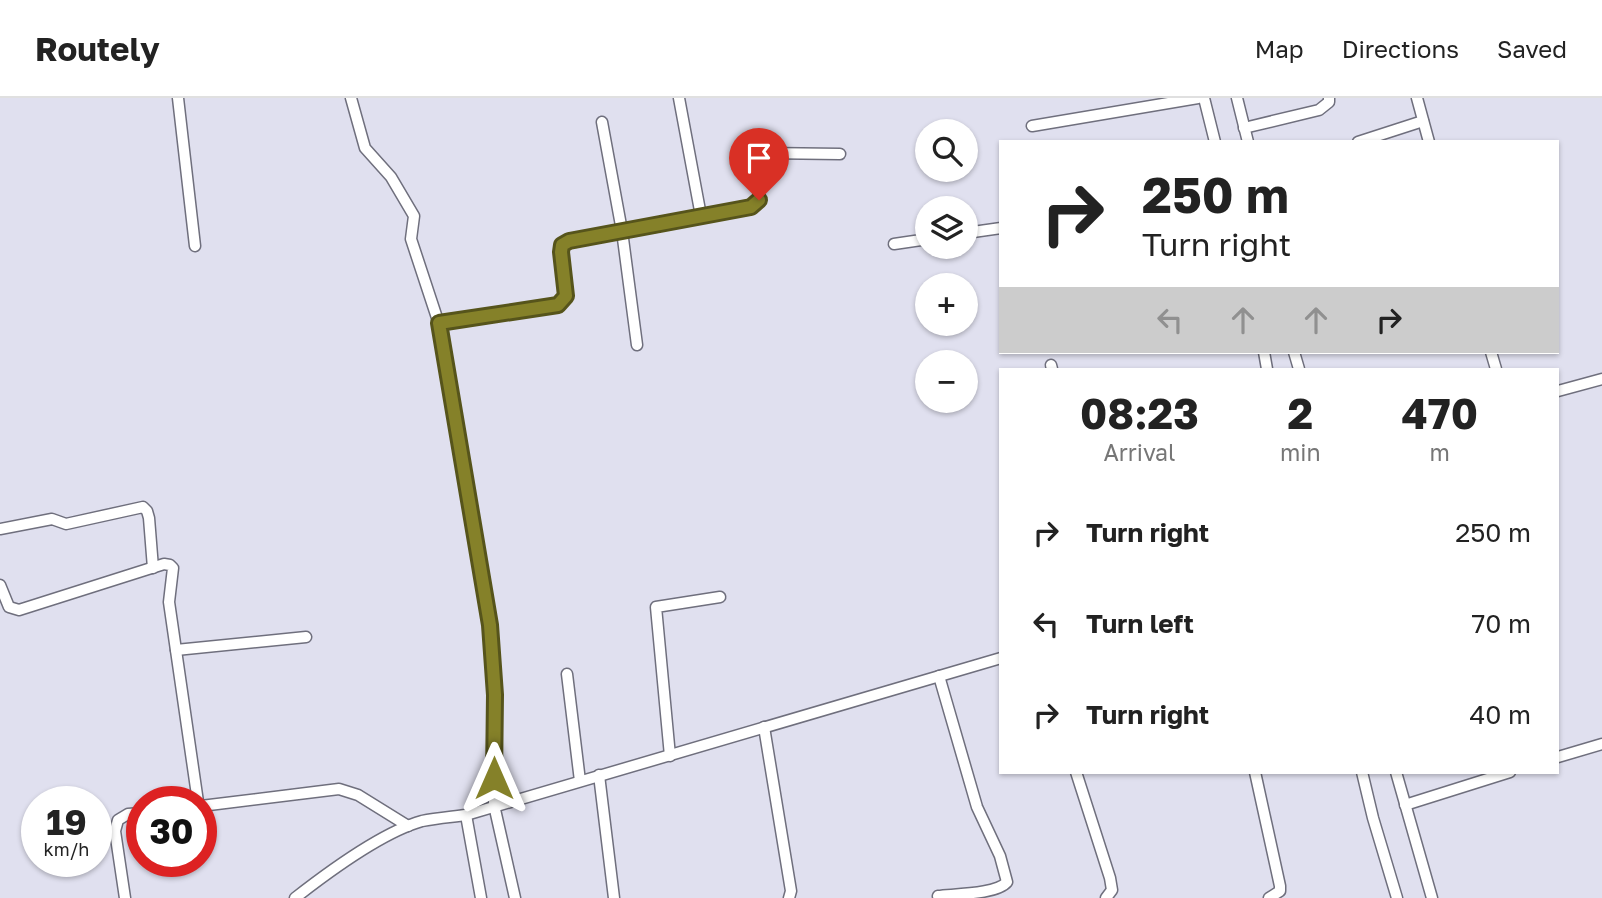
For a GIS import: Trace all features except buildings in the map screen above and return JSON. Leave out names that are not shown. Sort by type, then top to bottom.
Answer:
[{"type":"street","points":[[178,98],[195,246]]},
{"type":"street","points":[[351,98],[365,148],[391,177],[414,216],[411,239],[439,323],[490,625],[495,695],[494,805],[515,898]]},
{"type":"street","points":[[679,98],[701,216]]},
{"type":"street","points":[[1032,126],[1198,98]]},
{"type":"street","points":[[1204,98],[1214,140]]},
{"type":"street","points":[[1237,98],[1247,140]]},
{"type":"street","points":[[1244,128],[1319,110],[1329,102],[1329,98]]},
{"type":"street","points":[[1418,98],[1428,140]]},
{"type":"street","points":[[1364,140],[1423,121]]},
{"type":"street","points":[[602,122],[622,230],[637,345]]},
{"type":"street","points":[[439,323],[558,305],[566,296],[561,252],[562,245],[569,241],[757,204],[757,159],[764,153],[840,154]]},
{"type":"street","points":[[978,231],[999,228]]},
{"type":"street","points":[[894,244],[915,241]]},
{"type":"street","points":[[1559,391],[1602,379]]},
{"type":"street","points":[[0,529],[52,519],[66,524],[143,507],[149,518],[153,568]]},
{"type":"street","points":[[0,585],[9,607],[19,610],[164,564],[173,568],[168,594],[196,786]]},
{"type":"street","points":[[670,756],[656,607],[720,597]]},
{"type":"street","points":[[176,650],[306,637]]},
{"type":"street","points":[[295,898],[334,868],[408,826],[466,815],[999,659]]},
{"type":"street","points":[[567,674],[580,781]]},
{"type":"street","points":[[938,896],[992,890],[1003,887],[1007,882],[1000,856],[977,807],[939,676]]},
{"type":"street","points":[[764,727],[791,891],[789,898]]},
{"type":"street","points":[[1559,757],[1602,744]]},
{"type":"street","points":[[1077,774],[1110,878],[1112,890],[1106,898]]},
{"type":"street","points":[[1255,774],[1280,886],[1280,891],[1269,898]]},
{"type":"street","points":[[1362,774],[1397,898]]},
{"type":"street","points":[[1397,774],[1432,898]]},
{"type":"street","points":[[1405,805],[1504,774]]},
{"type":"street","points":[[599,775],[614,898]]},
{"type":"street","points":[[217,804],[339,789],[358,795],[408,826]]},
{"type":"street","points":[[125,898],[115,831],[118,820],[126,815]]},
{"type":"street","points":[[466,815],[481,898]]},
{"type":"route","points":[[494,778],[494,658],[469,490],[439,323],[558,305],[566,296],[561,252],[562,245],[569,241],[751,207],[759,200]]}]
